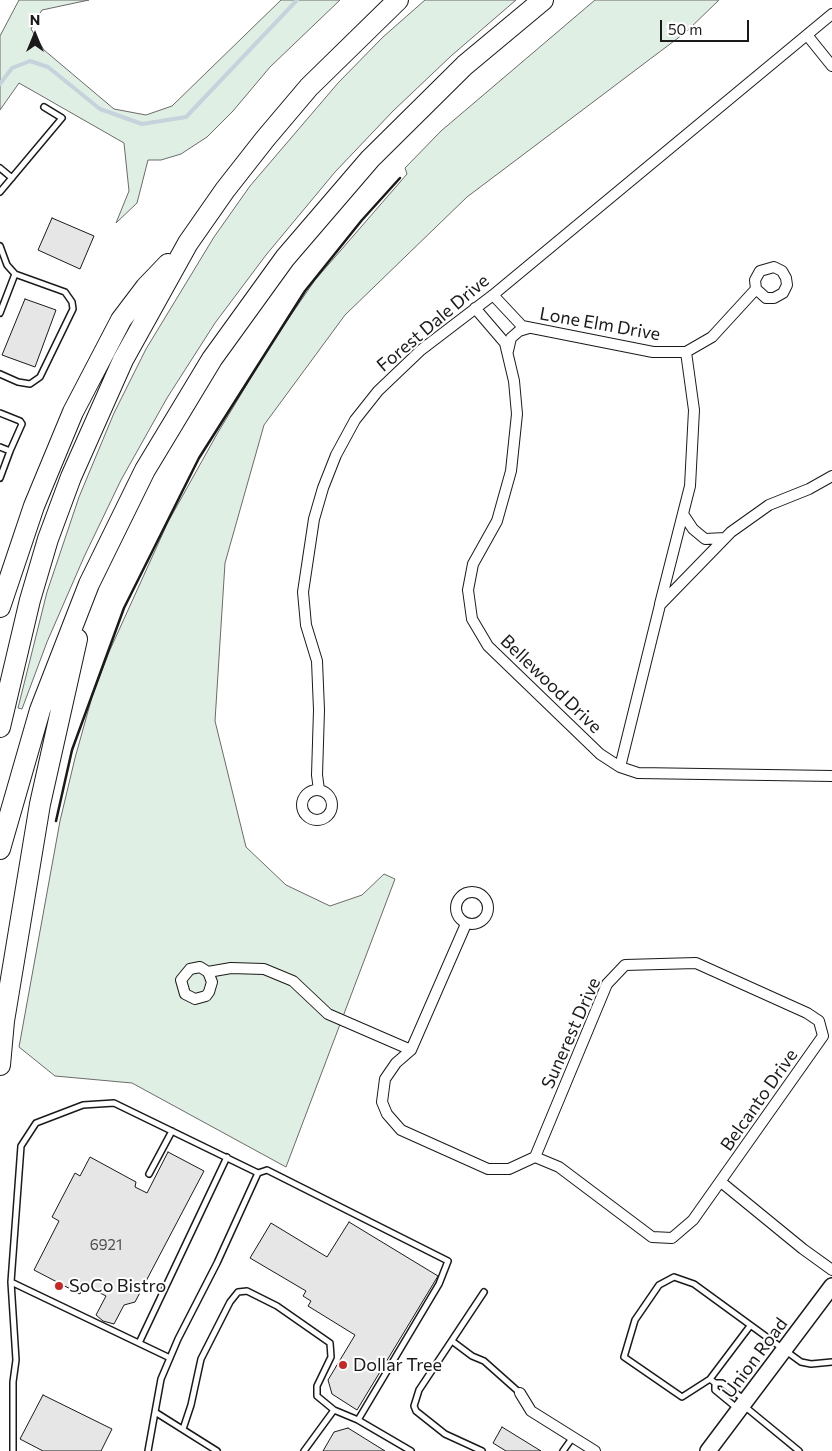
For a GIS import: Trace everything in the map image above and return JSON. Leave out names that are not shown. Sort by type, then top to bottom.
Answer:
[{"type":"highway","points":[[0,606],[19,548],[53,457],[121,320],[146,287],[188,243],[265,139],[309,87],[398,0]]},
{"type":"highway","points":[[0,849],[40,710],[89,584],[145,470],[177,414],[212,359],[285,258],[327,206],[415,113],[465,65],[543,0]]},
{"type":"highway","points":[[0,726],[30,600],[71,477],[123,360],[188,243]]},
{"type":"highway","points":[[0,1065],[2,1028],[40,804],[89,584]]},
{"type":"main road","name":"Union Road","points":[[708,1451],[832,1286]]},
{"type":"street","name":"Forest Dale Drive","points":[[319,790],[317,775],[320,710],[317,661],[306,624],[303,592],[314,519],[323,488],[336,455],[355,420],[378,391],[421,350],[493,295],[832,14]]},
{"type":"street","points":[[807,35],[832,66]]},
{"type":"street","points":[[620,766],[690,486],[694,410],[686,352],[712,337],[756,289]]},
{"type":"street","name":"Lone Elm Drive","points":[[493,295],[522,326],[653,352],[686,352]]},
{"type":"street","name":"Bellewood Drive","points":[[475,308],[505,343],[518,414],[511,471],[497,521],[473,564],[470,576],[468,598],[472,620],[488,646],[600,754],[620,766],[638,773],[832,776]]},
{"type":"street","points":[[507,352],[511,338],[519,331],[530,328]]},
{"type":"street","points":[[660,604],[724,538],[769,505],[809,489],[832,476]]},
{"type":"street","points":[[683,514],[693,529],[704,539],[724,538]]},
{"type":"street","points":[[466,924],[411,1050],[396,1064],[385,1079],[382,1102],[387,1114],[401,1130],[488,1169],[509,1169],[536,1158],[559,1167],[652,1237],[672,1238],[693,1220],[721,1182],[803,1249],[832,1270]]},
{"type":"street","name":"Sunerest Drive","points":[[536,1158],[607,984],[625,965],[696,963],[807,1013],[819,1021],[823,1036]]},
{"type":"street","points":[[208,972],[232,968],[264,969],[293,981],[328,1014],[411,1050]]},
{"type":"street","name":"Belcanto Drive","points":[[721,1182],[823,1036]]},
{"type":"street","points":[[520,1393],[531,1411],[595,1451]]},
{"type":"lane","points":[[0,192],[62,118],[44,107]]},
{"type":"lane","points":[[0,168],[12,178]]},
{"type":"lane","points":[[0,246],[7,265],[15,274],[65,292],[72,302],[73,309],[40,377],[30,384],[18,382],[0,374]]},
{"type":"lane","points":[[0,313],[15,274]]},
{"type":"lane","points":[[0,413],[20,421],[22,424],[0,478]]},
{"type":"lane","points":[[0,447],[10,451]]},
{"type":"lane","points":[[13,1451],[13,1382],[16,1360],[11,1282],[21,1146],[36,1123],[83,1105],[114,1102],[258,1173],[267,1170],[448,1261],[439,1284],[358,1420]]},
{"type":"lane","points":[[150,1174],[172,1131]]},
{"type":"lane","points":[[138,1343],[227,1157]]},
{"type":"lane","points":[[148,1451],[161,1379],[258,1173]]},
{"type":"lane","points":[[750,1326],[710,1379],[682,1397],[624,1357],[635,1320],[659,1284],[674,1277],[694,1284],[801,1362],[811,1364],[832,1362]]},
{"type":"lane","points":[[11,1282],[170,1358]]},
{"type":"lane","points":[[183,1429],[191,1405],[201,1359],[230,1302],[238,1292],[247,1291],[277,1306],[330,1343],[330,1357],[317,1386],[317,1396],[334,1410],[358,1420],[411,1451]]},
{"type":"lane","points":[[482,1451],[445,1434],[416,1411],[414,1406],[419,1390],[484,1292]]},
{"type":"lane","points":[[452,1341],[472,1356],[484,1361],[520,1393]]},
{"type":"lane","points":[[710,1379],[716,1383],[722,1383],[743,1405],[799,1451]]},
{"type":"lane","points":[[716,1383],[714,1390],[743,1405]]},
{"type":"lane","points":[[304,1451],[334,1410]]},
{"type":"lane","points":[[155,1412],[217,1451]]},
{"type":"lane","points":[[563,1451],[573,1436]]},
{"type":"green space","points":[[19,0],[89,0],[42,10],[31,29],[44,50],[114,109],[146,115],[172,106],[281,0],[340,0],[270,67],[233,111],[207,137],[181,154],[161,160],[148,160],[137,203],[116,223],[129,191],[124,143],[19,83],[0,110],[0,36]]},
{"type":"green space","points":[[425,0],[516,0],[451,56],[393,111],[335,172],[266,255],[215,323],[167,398],[121,480],[84,557],[47,642],[22,709],[18,708],[47,592],[79,497],[114,413],[146,349],[214,237],[250,186],[338,83],[383,37]]},
{"type":"green space","points":[[595,0],[719,0],[686,32],[467,197],[345,315],[264,425],[225,563],[215,721],[246,847],[286,885],[330,906],[362,895],[384,874],[395,879],[286,1167],[132,1083],[55,1076],[19,1047],[60,821],[75,758],[92,697],[109,652],[168,522],[217,434],[273,341],[315,280],[407,174],[405,168],[441,131]]},
{"type":"building","points":[[52,218],[94,236],[80,269],[38,250]]},
{"type":"building","points":[[25,299],[56,310],[35,367],[2,355]]},
{"type":"building","points":[[168,1152],[204,1171],[135,1302],[124,1305],[114,1324],[103,1321],[96,1315],[106,1296],[84,1285],[80,1294],[34,1270],[59,1221],[52,1217],[75,1173],[80,1176],[90,1157],[136,1182],[135,1187],[147,1193]]},
{"type":"building","points":[[349,1222],[438,1276],[357,1410],[332,1394],[328,1380],[355,1335],[308,1306],[311,1301],[303,1296],[306,1291],[250,1258],[271,1223],[327,1257]]},
{"type":"building","points":[[43,1395],[112,1429],[101,1451],[43,1451],[20,1439]]},
{"type":"building","points":[[502,1427],[541,1451],[506,1451],[493,1443]]},
{"type":"building","points":[[348,1428],[385,1451],[323,1451],[334,1432]]},
{"type":"waterway","points":[[0,84],[12,68],[30,61],[48,67],[100,109],[142,124],[186,117],[297,0]]},
{"type":"wall","points":[[56,821],[72,750],[124,608],[199,458],[305,291],[362,220],[400,178]]},
{"type":"place","name":"SoCo Bistro","points":[[59,1286]]},
{"type":"place","name":"Dollar Tree","points":[[343,1365]]}]
